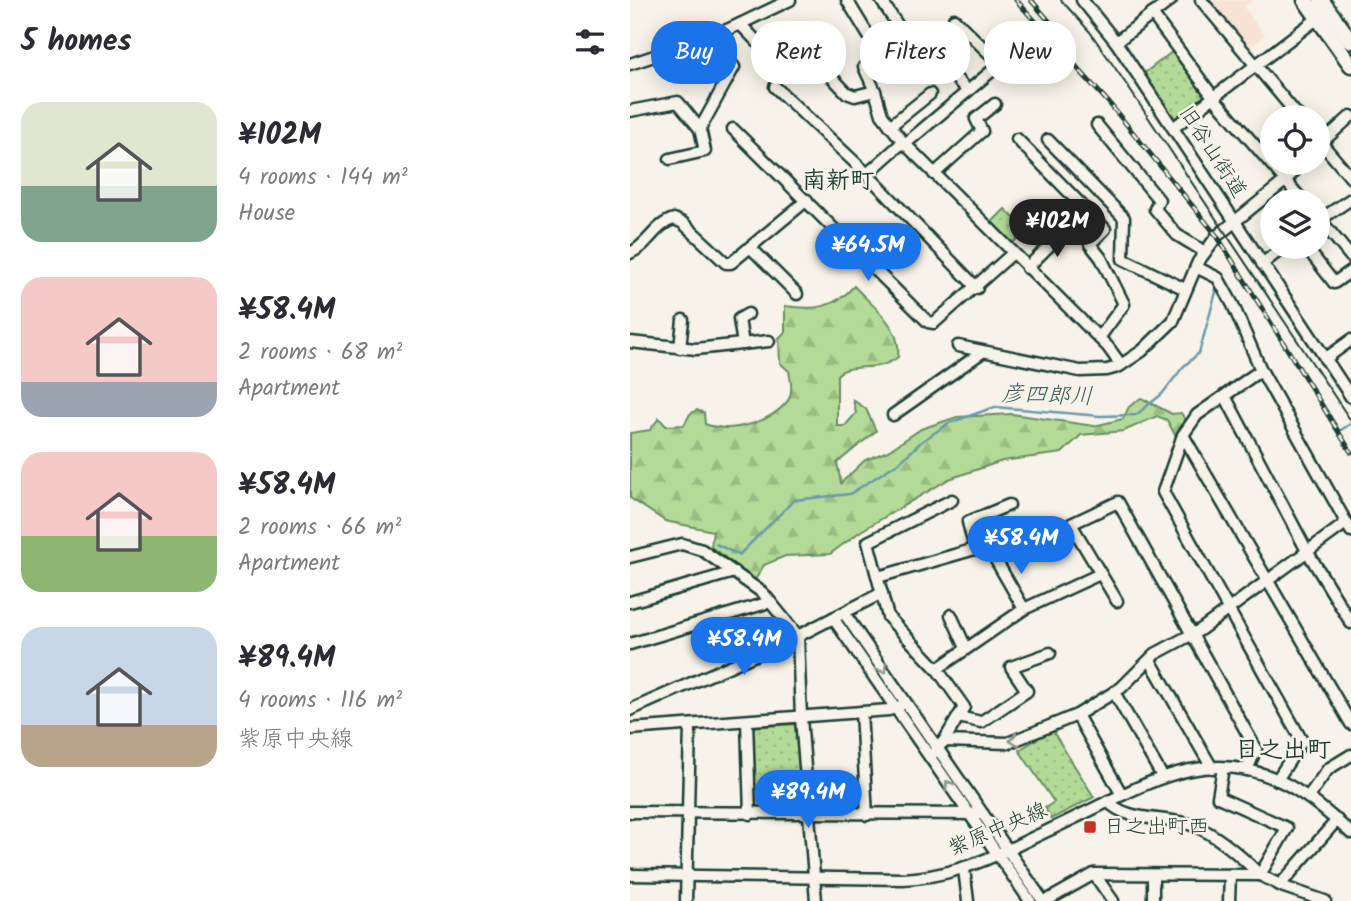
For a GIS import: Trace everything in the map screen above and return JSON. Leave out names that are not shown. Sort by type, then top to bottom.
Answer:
[{"type":"highway","points":[[1305,0],[1351,65]]},
{"type":"highway","points":[[1321,0],[1351,41]]},
{"type":"street","points":[[737,25],[790,0]]},
{"type":"street","points":[[847,0],[860,22]]},
{"type":"street","points":[[880,0],[894,21]]},
{"type":"street","name":"旧谷山街道","points":[[1082,0],[1116,42],[1351,397]]},
{"type":"street","points":[[1116,42],[1171,0]]},
{"type":"street","points":[[1201,0],[1289,105]]},
{"type":"street","points":[[1152,14],[1214,98],[1292,189]]},
{"type":"street","points":[[1173,128],[1318,18]]},
{"type":"street","points":[[867,174],[1000,64],[954,19]]},
{"type":"street","points":[[740,24],[775,60],[800,44],[847,93],[855,96],[875,90]]},
{"type":"street","points":[[630,64],[651,57]]},
{"type":"street","points":[[700,129],[725,84]]},
{"type":"street","points":[[872,84],[882,115],[904,143],[1099,338],[1121,365]]},
{"type":"street","points":[[961,84],[968,91]]},
{"type":"street","points":[[775,87],[867,174],[976,288]]},
{"type":"street","points":[[890,126],[930,94]]},
{"type":"street","points":[[630,111],[678,102],[700,129],[705,151],[670,159]]},
{"type":"street","points":[[934,174],[982,131],[976,119],[995,104]]},
{"type":"street","points":[[1330,134],[1351,116]]},
{"type":"street","points":[[1097,125],[1159,200],[1155,209],[1177,235],[1205,252]]},
{"type":"street","points":[[733,129],[928,322],[934,323],[1013,253]]},
{"type":"street","points":[[1017,139],[1105,229],[1090,244],[1101,258],[1124,304],[1099,338]]},
{"type":"street","points":[[1048,140],[1124,218],[1123,259],[1185,289]]},
{"type":"street","points":[[1330,155],[1351,178]]},
{"type":"street","points":[[958,346],[981,353],[1080,371],[1107,370],[1121,365],[1167,329],[1178,313],[1185,289],[1205,252],[1235,221],[1291,175]]},
{"type":"street","points":[[630,253],[640,248],[664,223],[674,219],[683,223],[726,263],[731,263],[807,200]]},
{"type":"street","points":[[1330,212],[1351,200]]},
{"type":"street","points":[[1027,268],[1067,228]]},
{"type":"street","points":[[1330,233],[1351,257]]},
{"type":"street","points":[[750,247],[797,294]]},
{"type":"street","points":[[1262,264],[1268,259]]},
{"type":"street","points":[[1315,259],[1334,283],[1351,271]]},
{"type":"street","points":[[937,749],[1009,743],[1077,715],[1114,692],[1150,660],[1268,583],[1307,551],[1348,527],[1261,370],[1234,305],[1218,278],[1196,267]]},
{"type":"street","points":[[743,344],[739,319],[748,314]]},
{"type":"street","points":[[680,348],[682,320]]},
{"type":"street","points":[[1325,359],[1351,340]]},
{"type":"street","points":[[630,342],[680,348],[769,341]]},
{"type":"street","points":[[893,415],[981,353]]},
{"type":"street","points":[[1261,370],[1197,415],[1183,435],[1163,492],[1303,741],[1277,780]]},
{"type":"street","points":[[1226,396],[1307,551],[1351,622]]},
{"type":"street","points":[[1183,435],[1351,724]]},
{"type":"street","points":[[937,749],[964,707],[937,669],[888,617],[868,542],[952,500]]},
{"type":"street","points":[[1117,601],[1071,524],[1118,502],[1256,749],[1247,770]]},
{"type":"street","points":[[878,577],[975,549],[968,522],[1009,505]]},
{"type":"street","points":[[630,554],[682,544],[702,550],[763,593],[798,636],[801,718],[816,901]]},
{"type":"street","points":[[993,555],[1024,610]]},
{"type":"street","points":[[630,602],[734,572]]},
{"type":"street","points":[[937,669],[1024,610],[1100,574]]},
{"type":"street","points":[[630,710],[798,636],[882,593]]},
{"type":"street","points":[[630,644],[770,602]]},
{"type":"street","points":[[844,613],[983,814],[1030,901]]},
{"type":"street","points":[[951,615],[966,648]]},
{"type":"street","points":[[834,618],[895,708],[937,749],[970,816],[1045,901],[1094,874],[1260,875]]},
{"type":"street","points":[[958,717],[981,722],[1027,691],[1011,667],[1050,653]]},
{"type":"street","points":[[1150,660],[1218,768],[1218,796],[1287,828],[1260,875]]},
{"type":"street","points":[[1114,692],[1162,776]]},
{"type":"street","points":[[630,729],[801,718],[895,708],[907,703]]},
{"type":"street","points":[[861,712],[867,815]]},
{"type":"street","points":[[1077,715],[1122,795]]},
{"type":"street","points":[[747,721],[750,814]]},
{"type":"street","points":[[686,901],[690,725]]},
{"type":"street","points":[[1308,797],[1328,769],[1349,760]]},
{"type":"street","name":"紫原中央線","points":[[630,875],[918,878],[964,869],[1162,776],[1218,768],[1247,770],[1277,780],[1308,797],[1351,833]]},
{"type":"street","points":[[1108,802],[1118,811],[1187,823],[1206,831],[1260,875],[1280,886],[1325,901]]},
{"type":"street","points":[[630,812],[983,814]]},
{"type":"street","points":[[1280,886],[1337,820]]},
{"type":"street","points":[[964,869],[968,901]]},
{"type":"street","points":[[1094,874],[1113,901]]},
{"type":"street","points":[[1153,875],[1153,901]]},
{"type":"street","points":[[1229,901],[1230,875]]},
{"type":"shaded area","points":[[1213,0],[1253,0],[1244,7],[1265,35],[1248,50],[1209,3]]},
{"type":"green space","points":[[1172,52],[1209,101],[1179,124],[1142,75]]},
{"type":"green space","points":[[1005,209],[1026,230],[1011,245],[990,224]]},
{"type":"green space","points":[[854,286],[891,326],[898,346],[898,357],[882,365],[850,369],[837,375],[837,426],[845,426],[856,413],[853,400],[866,409],[876,431],[837,463],[841,483],[865,460],[888,451],[921,429],[957,417],[1012,414],[1094,426],[1123,419],[1129,407],[1141,398],[1172,414],[1181,413],[1187,422],[1175,435],[1167,420],[1157,416],[1124,431],[1081,435],[1062,453],[1002,461],[949,479],[861,531],[830,554],[785,556],[764,565],[755,580],[711,547],[713,531],[665,521],[630,498],[630,433],[650,430],[659,418],[666,426],[684,425],[690,414],[697,410],[704,413],[705,424],[726,428],[748,425],[770,416],[789,400],[791,392],[789,371],[780,363],[779,338],[785,332],[785,306],[823,306],[839,299]]},
{"type":"green space","points":[[798,724],[806,805],[803,811],[754,808],[752,727]]},
{"type":"green space","points":[[1052,730],[1094,797],[1051,819],[1045,808],[1054,802],[1019,750]]},
{"type":"waterway","name":"彦四郎川","points":[[716,544],[739,555],[794,500],[850,494],[901,461],[921,442],[949,423],[995,407],[1100,416],[1136,415],[1162,394],[1183,367],[1199,353],[1216,292],[1214,280]]},
{"type":"waterway","points":[[1341,430],[1350,424]]},
{"type":"tram line","points":[[1061,0],[1090,32],[1120,75],[1351,421]]},
{"type":"railway","points":[[1016,0],[1109,103],[1217,236],[1351,452]]},
{"type":"railway","points":[[1031,0],[1049,21]]},
{"type":"place","name":"日之出町西","points":[[1090,827]]},
{"type":"district","name":"南新町","points":[[838,181]]},
{"type":"district","name":"日之出町","points":[[1283,750]]}]
